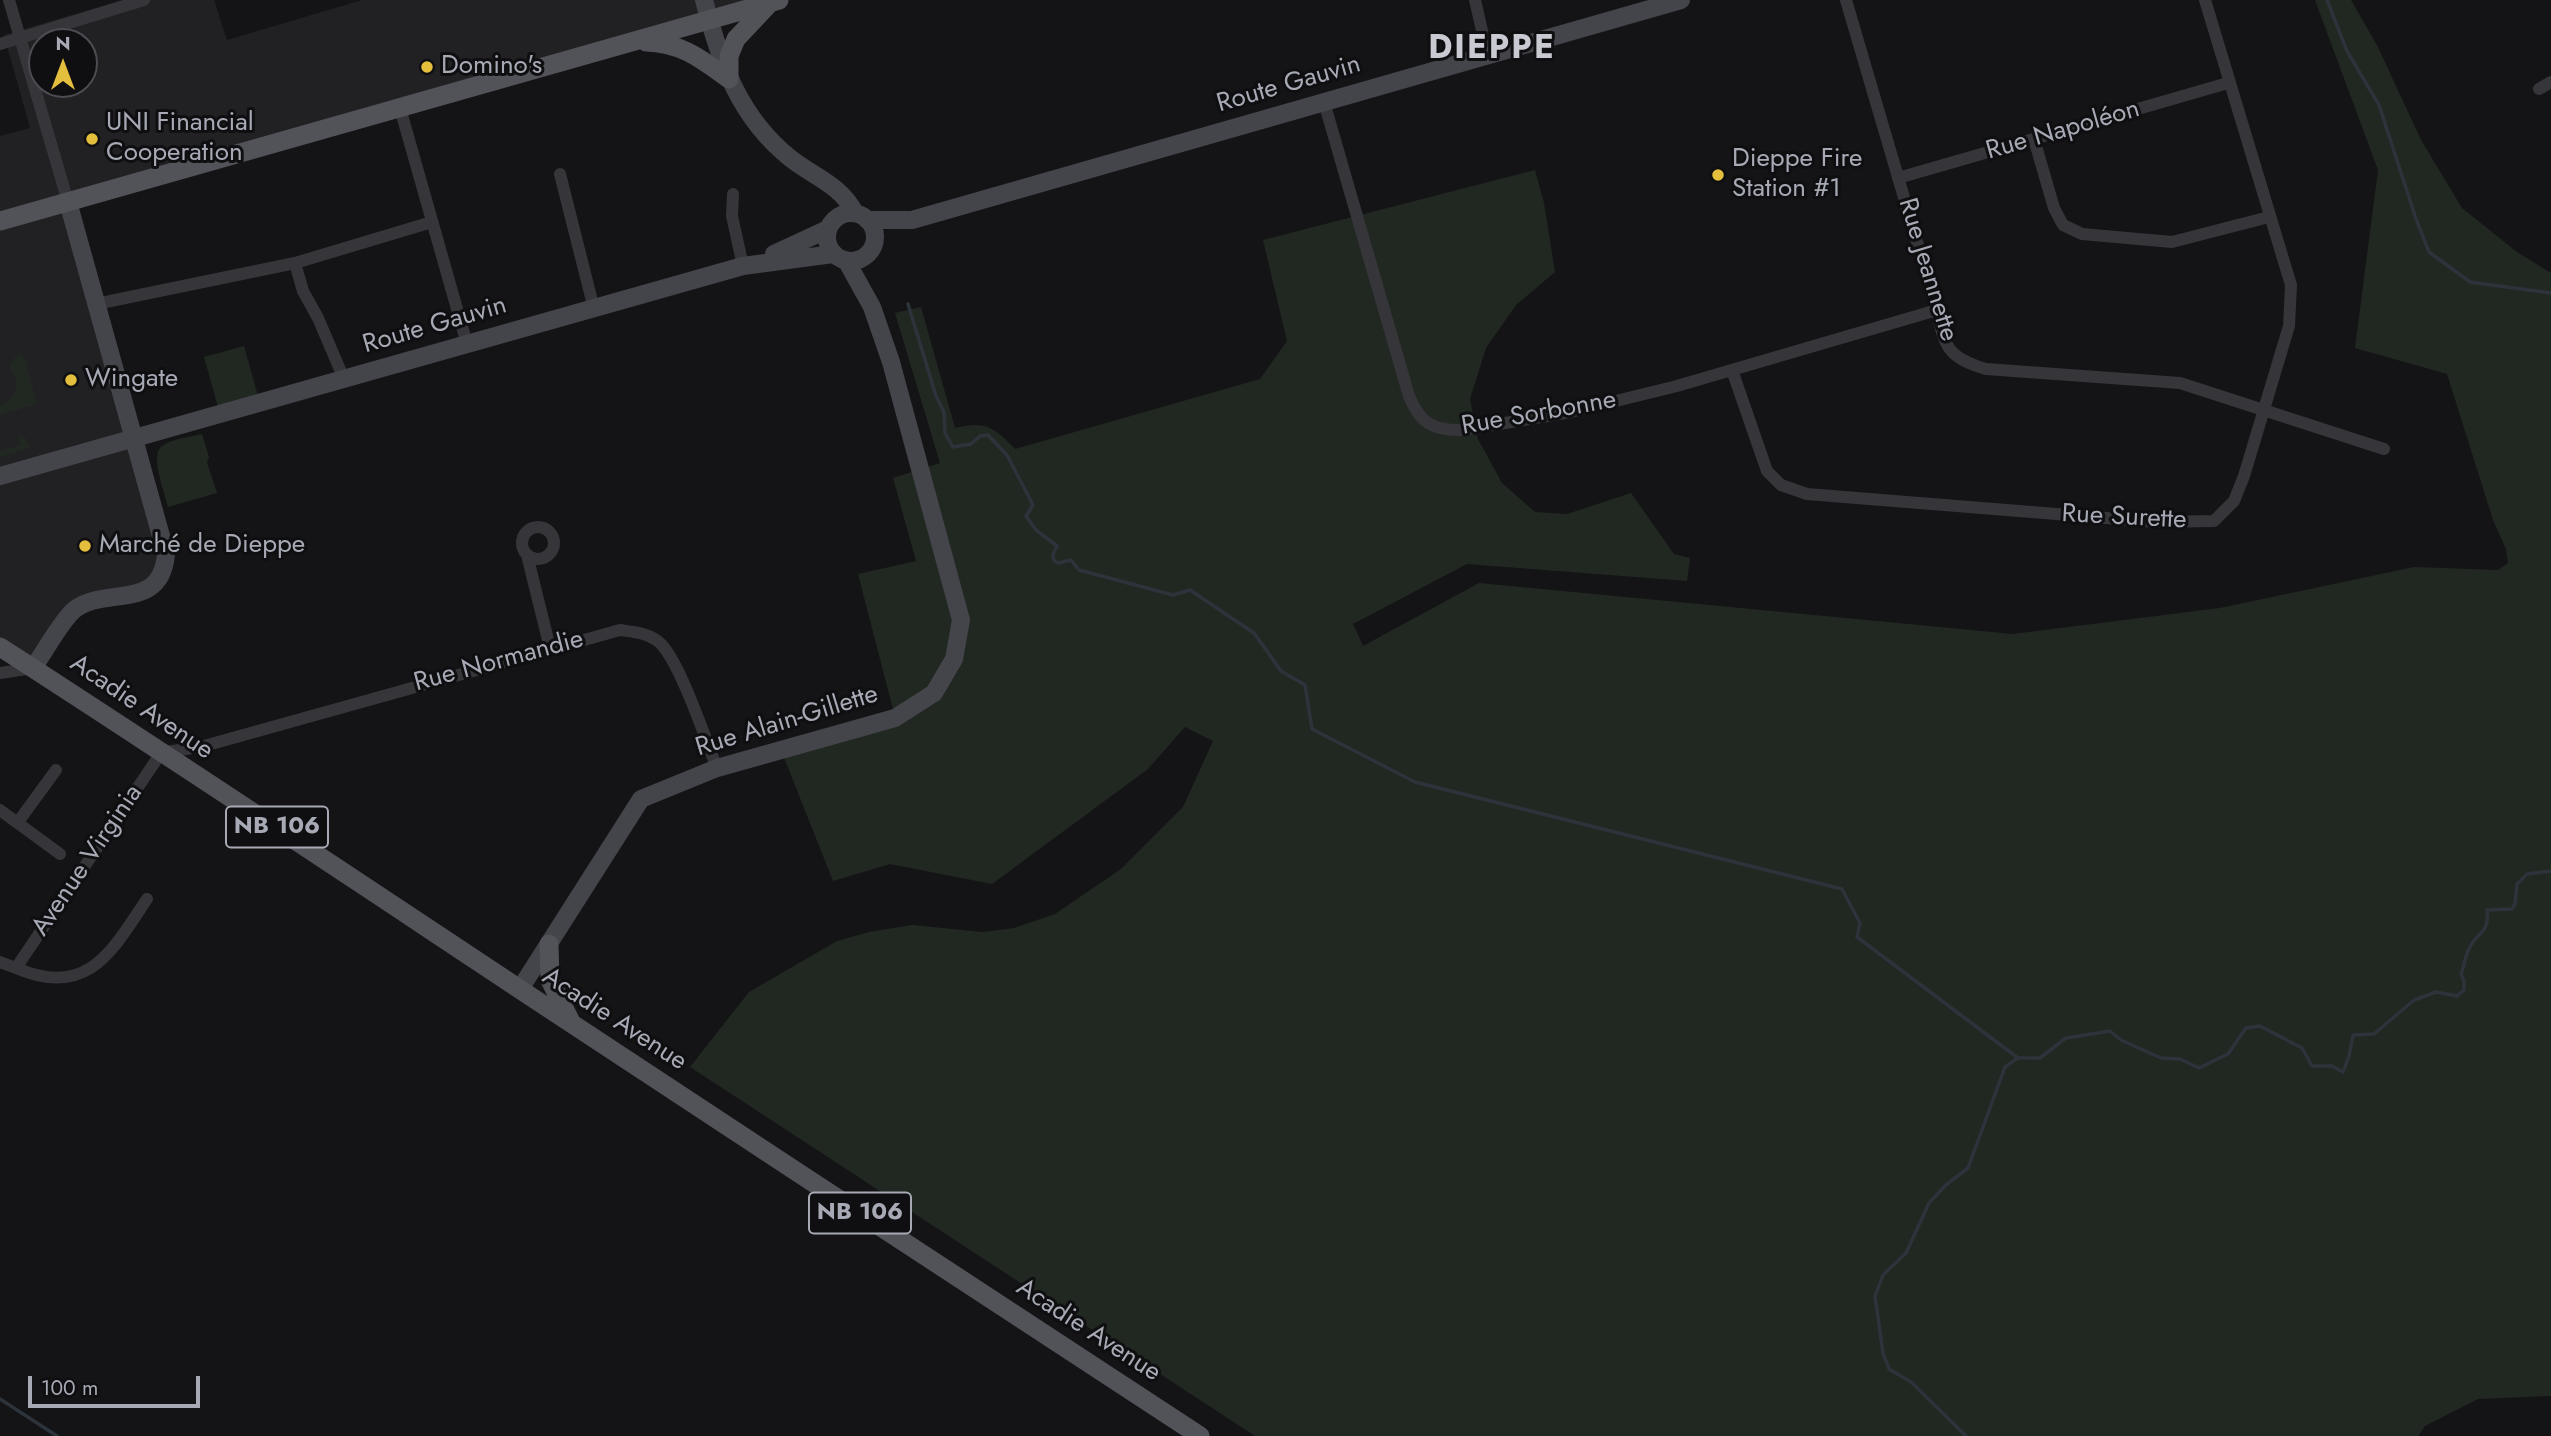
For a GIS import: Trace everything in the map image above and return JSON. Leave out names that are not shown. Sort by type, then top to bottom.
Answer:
[{"type":"main road","points":[[0,221],[769,1]]},
{"type":"main road","points":[[729,79],[729,56],[736,38],[769,1]]},
{"type":"main road","points":[[631,42],[666,43],[692,53],[729,79]]},
{"type":"main road","name":"Acadie Avenue","points":[[0,647],[195,776],[278,827],[572,1024],[1200,1436]]},
{"type":"main road","points":[[549,944],[550,980],[572,1024]]},
{"type":"street","points":[[0,673],[33,668],[74,611],[87,604],[137,593],[154,585],[165,570],[166,554],[9,0]]},
{"type":"street","points":[[0,44],[144,0]]},
{"type":"street","points":[[704,0],[729,79],[743,108],[760,131],[789,157],[827,183],[843,194],[874,231],[872,248],[856,261],[840,258],[827,242],[830,225],[827,183]]},
{"type":"street","points":[[1475,0],[1488,57]]},
{"type":"street","name":"Route Gauvin","points":[[872,248],[912,220],[1681,0]]},
{"type":"street","name":"Rue Jeannette","points":[[1846,0],[1946,346],[1964,362],[1986,369],[2180,383],[2384,449]]},
{"type":"street","name":"Rue Surette","points":[[1732,370],[1767,471],[1781,485],[1807,495],[2155,522],[2214,522],[2234,501],[2245,476],[2289,326],[2291,285],[2205,0]]},
{"type":"street","points":[[2539,89],[2551,82]]},
{"type":"street","name":"Rue Napoléon","points":[[1898,178],[2228,83]]},
{"type":"street","name":"Rue Sorbonne","points":[[1324,102],[1409,396],[1416,413],[1430,425],[1445,431],[1572,412],[1732,370],[1937,310]]},
{"type":"street","points":[[400,108],[467,344]]},
{"type":"street","points":[[2034,139],[2054,208],[2063,225],[2082,233],[2172,242],[2270,216]]},
{"type":"street","points":[[560,174],[594,309]]},
{"type":"street","points":[[733,194],[732,216],[747,265]]},
{"type":"street","points":[[830,225],[847,214],[861,217]]},
{"type":"street","name":"Route Gauvin","points":[[861,217],[912,220]]},
{"type":"street","points":[[96,304],[295,263],[432,222]]},
{"type":"street","name":"Route Gauvin","points":[[0,476],[747,265],[830,225]]},
{"type":"street","name":"Rue Alain-Gillette","points":[[520,989],[641,799],[717,768],[895,718],[934,693],[954,659],[961,620],[891,362],[872,307],[869,275],[872,248]]},
{"type":"street","name":"Route Gauvin","points":[[747,265],[840,258]]},
{"type":"street","name":"Rue Alain-Gillette","points":[[840,258],[872,307]]},
{"type":"street","points":[[295,263],[303,291],[318,318],[344,379]]},
{"type":"street","points":[[527,555],[550,648]]},
{"type":"street","name":"Rue Normandie","points":[[161,753],[204,746],[620,630],[643,633],[660,643],[677,671],[717,768]]},
{"type":"street","points":[[195,776],[194,765],[204,746]]},
{"type":"street","name":"Avenue Virginia","points":[[16,968],[161,753]]},
{"type":"street","points":[[18,822],[56,770]]},
{"type":"street","name":"Avenue Virginia","points":[[0,810],[61,853]]},
{"type":"street","name":"Avenue Virginia","points":[[0,962],[35,977],[49,979],[69,976],[91,967],[113,950],[148,899]]},
{"type":"shaded area","points":[[122,0],[214,0],[227,40],[362,0],[778,0],[68,202],[164,546],[154,585],[87,604],[33,668],[0,647],[0,136],[30,128],[4,35]]},
{"type":"shaded area","points":[[2315,0],[2351,0],[2378,47],[2421,140],[2462,208],[2517,252],[2551,273],[2551,1396],[2478,1399],[2425,1426],[2418,1436],[1255,1436],[690,1067],[749,992],[837,941],[869,932],[912,925],[982,932],[1014,928],[1055,914],[1121,869],[1183,807],[1213,741],[1185,727],[1148,769],[992,884],[890,864],[833,881],[781,750],[895,717],[858,574],[916,561],[893,478],[940,463],[895,313],[921,307],[955,428],[975,425],[989,428],[1015,449],[1260,379],[1287,341],[1263,240],[1535,170],[1544,203],[1555,272],[1516,305],[1486,348],[1470,399],[1478,439],[1502,483],[1535,512],[1567,514],[1631,493],[1674,554],[1690,558],[1687,581],[1467,564],[1353,624],[1363,646],[1479,583],[2013,634],[2220,608],[2414,567],[2498,570],[2508,563],[2506,549],[2493,520],[2447,374],[2355,348],[2378,170]]},
{"type":"shaded area","points":[[244,346],[258,396],[218,407],[204,357]]},
{"type":"shaded area","points":[[21,354],[37,404],[0,415],[0,405],[11,398],[16,389],[15,378],[9,367],[16,356]]},
{"type":"shaded area","points":[[202,434],[217,493],[168,507],[158,468],[160,448],[174,440]]},
{"type":"shaded area","points":[[19,435],[26,438],[30,448],[0,457],[0,451],[20,445]]},
{"type":"waterway","points":[[2327,0],[2347,51],[2379,105],[2429,252],[2470,282],[2551,293]]},
{"type":"waterway","points":[[908,304],[936,396],[944,412],[945,433],[953,447],[971,444],[980,436],[988,435],[1007,455],[1033,505],[1026,516],[1036,530],[1057,546],[1053,554],[1054,561],[1059,563],[1071,560],[1079,570],[1173,595],[1190,590],[1254,633],[1281,671],[1305,685],[1312,729],[1415,782],[1842,889],[1860,923],[1857,937],[2018,1058],[2040,1058],[2066,1038],[2110,1031],[2121,1040],[2161,1058],[2180,1059],[2199,1068],[2228,1054],[2246,1028],[2260,1026],[2302,1048],[2312,1066],[2332,1066],[2343,1072],[2353,1035],[2374,1034],[2414,1000],[2436,992],[2457,996],[2464,990],[2461,974],[2471,945],[2484,929],[2487,910],[2512,909],[2517,884],[2527,874],[2551,871]]},
{"type":"waterway","points":[[1966,1436],[1911,1382],[1889,1369],[1883,1353],[1875,1296],[1883,1275],[1906,1253],[1929,1203],[1968,1168],[2005,1067],[2018,1058]]},
{"type":"waterway","points":[[0,1399],[57,1436]]},
{"type":"place","name":"Domino's","points":[[427,67]]},
{"type":"place","name":"UNI Financial Cooperation","points":[[92,139]]},
{"type":"place","name":"Dieppe Fire Station #1","points":[[1718,175]]},
{"type":"place","name":"Wingate","points":[[71,380]]},
{"type":"place","name":"Marché de Dieppe","points":[[85,546]]},
{"type":"district","name":"DIEPPE","points":[[1492,50]]}]
